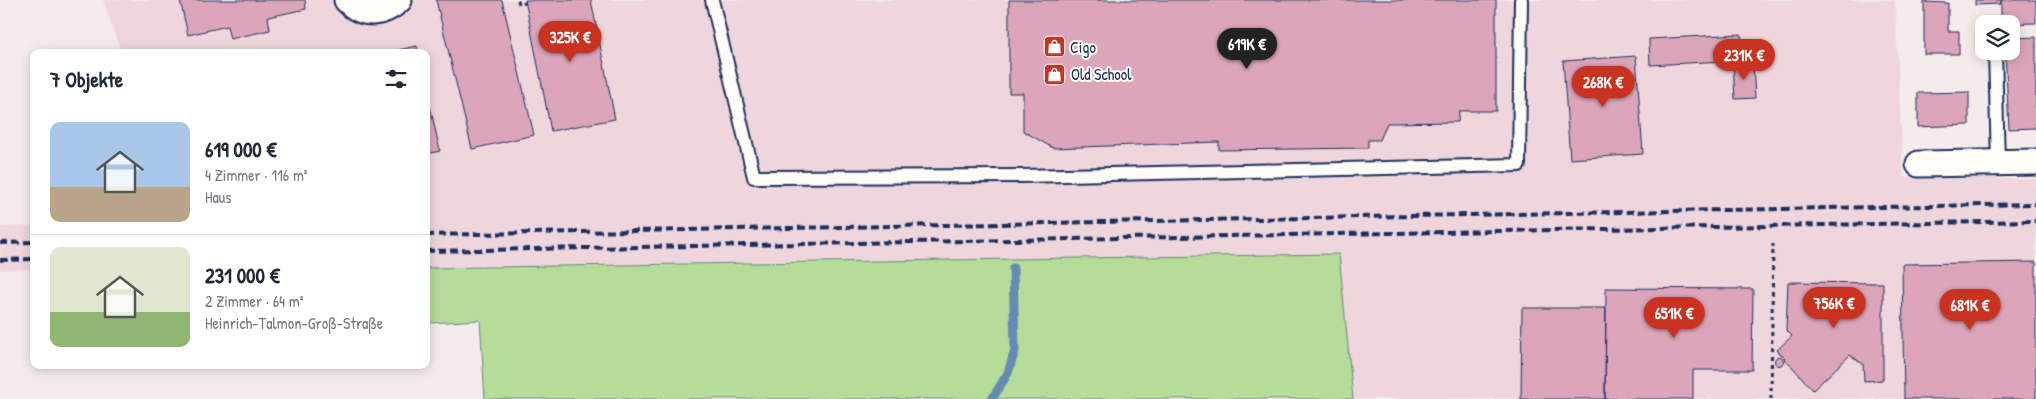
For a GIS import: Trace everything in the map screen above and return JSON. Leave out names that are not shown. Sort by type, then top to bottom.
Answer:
[{"type":"street","points":[[347,0],[365,12],[385,10],[399,0]]},
{"type":"street","points":[[1919,164],[2036,162]]},
{"type":"lane","points":[[712,0],[754,177],[1021,176],[1519,165],[1520,0]]},
{"type":"lane","points":[[1996,60],[1998,163]]},
{"type":"path","points":[[518,0],[519,4],[526,3]]},
{"type":"path","points":[[1772,399],[1773,244]]},
{"type":"shaded area","points":[[103,0],[1895,0],[1903,177],[2036,179],[2036,399],[1353,399],[1338,254],[430,268],[430,49],[120,49]]},
{"type":"shaded area","points":[[30,226],[30,269],[0,270],[0,227]]},
{"type":"green space","points":[[1339,254],[1353,399],[485,399],[480,320],[431,323],[430,268]]},
{"type":"building","points":[[180,0],[305,0],[306,9],[268,17],[270,30],[230,39],[227,26],[188,35]]},
{"type":"building","points":[[436,0],[502,0],[534,135],[472,149]]},
{"type":"building","points":[[525,0],[591,0],[615,119],[551,131]]},
{"type":"building","points":[[1009,0],[1496,0],[1496,111],[1459,111],[1458,122],[1387,123],[1380,140],[1368,140],[1368,148],[1219,150],[1219,142],[1053,148],[1023,131],[1023,93],[1009,93]]},
{"type":"building","points":[[1975,0],[2001,0],[2001,4],[1975,5]]},
{"type":"building","points":[[2001,0],[2036,0],[2036,23],[2020,23],[2020,15],[2001,15]]},
{"type":"building","points":[[1924,2],[1948,3],[1948,31],[1959,31],[1959,54],[1924,54]]},
{"type":"building","points":[[1741,34],[1743,60],[1650,65],[1649,39]]},
{"type":"building","points":[[2036,37],[2036,128],[2009,129],[2005,60],[2020,60],[2020,38]]},
{"type":"building","points":[[417,46],[418,49],[402,49]]},
{"type":"building","points":[[1636,56],[1643,154],[1570,159],[1563,61]]},
{"type":"building","points":[[1733,63],[1753,63],[1755,98],[1735,99]]},
{"type":"building","points":[[1969,92],[1969,125],[1918,127],[1918,93]]},
{"type":"building","points":[[430,106],[440,151],[430,153]]},
{"type":"building","points":[[2036,262],[2036,399],[1904,399],[1902,264]]},
{"type":"building","points":[[1788,282],[1883,283],[1883,380],[1864,381],[1863,364],[1850,355],[1813,390],[1777,350],[1792,336],[1786,330]]},
{"type":"building","points":[[1606,288],[1753,289],[1752,370],[1693,370],[1693,399],[1605,399]]},
{"type":"building","points":[[1522,308],[1606,308],[1605,399],[1521,399]]},
{"type":"building","points":[[1779,357],[1783,361],[1779,365],[1775,361]]},
{"type":"waterway","points":[[992,399],[1008,373],[1015,350],[1013,268]]},
{"type":"railway","points":[[430,235],[2036,204]]},
{"type":"railway","points":[[430,251],[2036,221]]},
{"type":"railway","points":[[0,243],[30,242]]},
{"type":"railway","points":[[0,260],[30,259]]},
{"type":"place","name":"Cigo","points":[[1054,47]]},
{"type":"place","name":"Old School","points":[[1055,74]]}]
